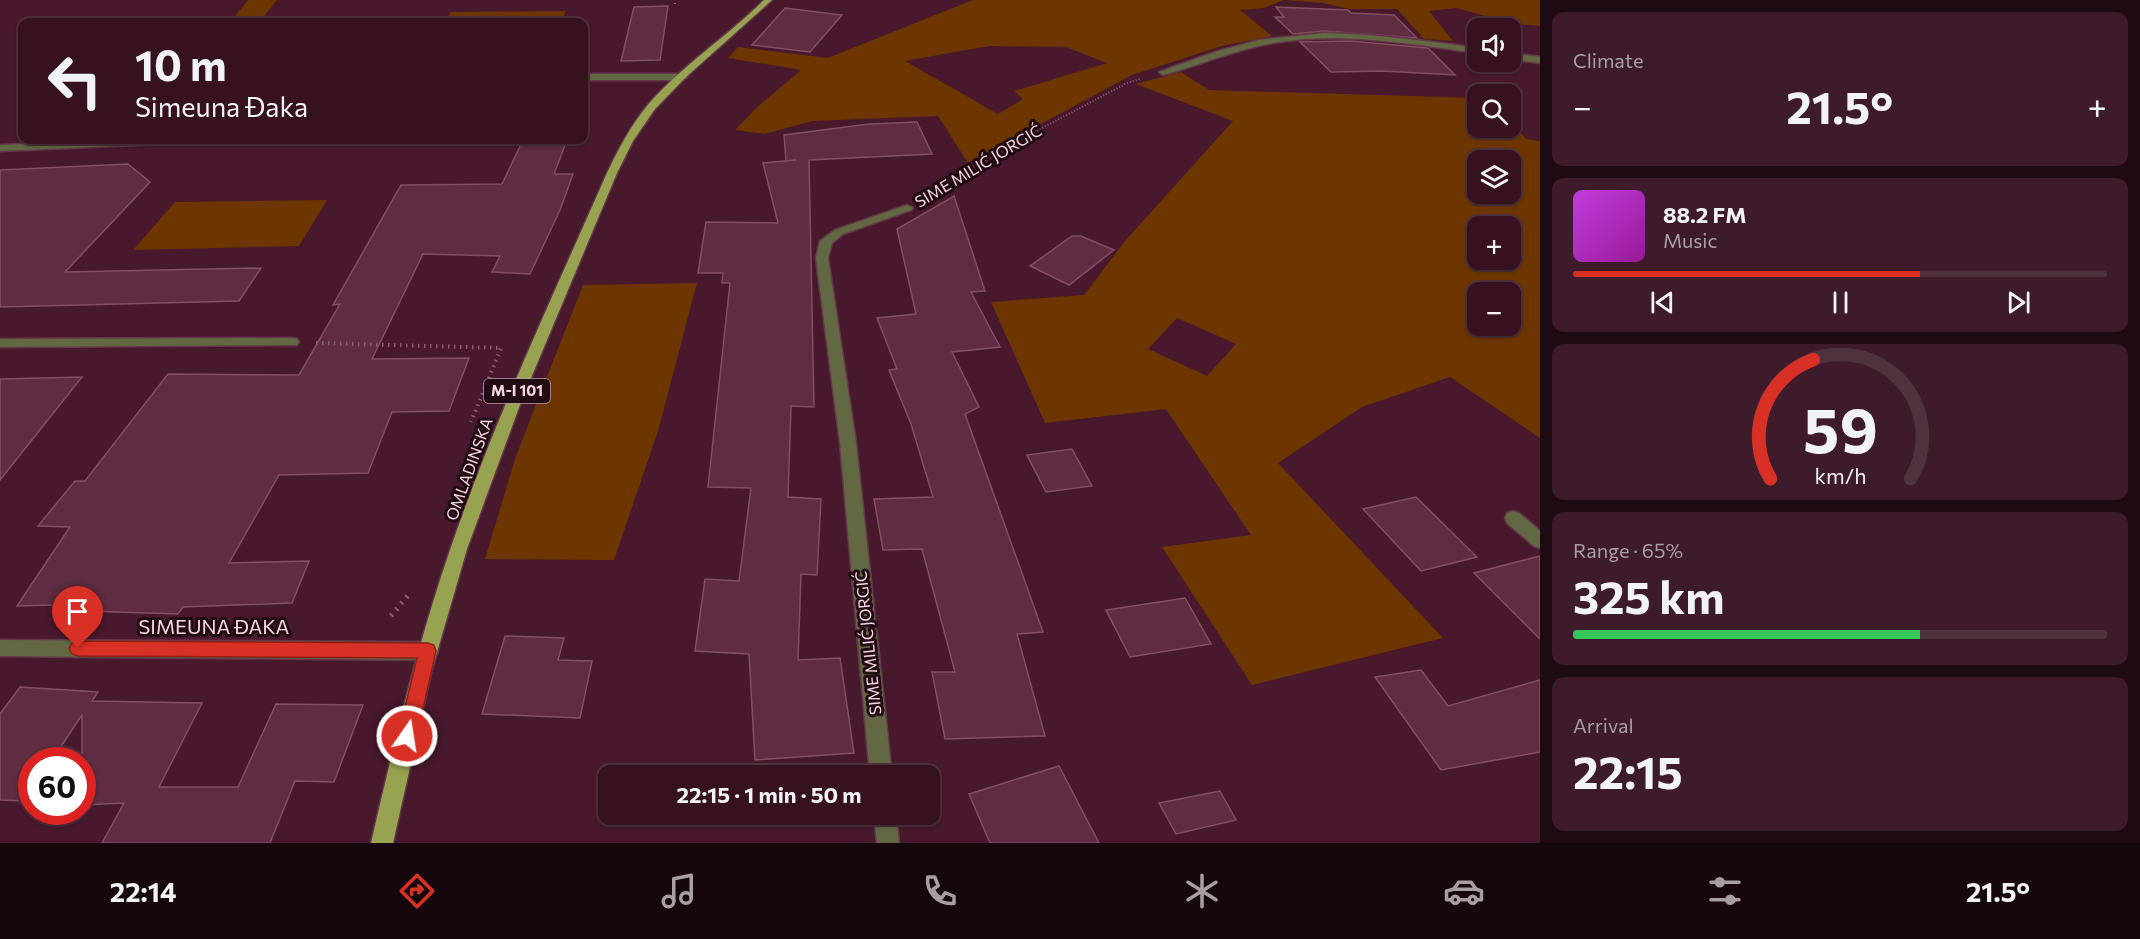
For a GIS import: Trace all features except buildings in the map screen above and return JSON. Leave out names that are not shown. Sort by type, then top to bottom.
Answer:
[{"type":"main road","name":"OMLADINSKA","points":[[382,843],[428,651],[477,492],[534,348],[628,141],[649,110],[768,0]]},
{"type":"street","points":[[1163,72],[1223,52],[1274,40],[1308,36],[1367,39],[1467,50]]},
{"type":"street","points":[[1521,57],[1540,60]]},
{"type":"street","points":[[588,77],[683,77]]},
{"type":"street","points":[[0,148],[92,144]]},
{"type":"street","name":"SIME MILIĆ JORGIĆ","points":[[880,765],[848,443],[822,258],[826,241],[839,232],[907,208]]},
{"type":"street","points":[[0,343],[292,342]]},
{"type":"street","points":[[1513,518],[1540,541]]},
{"type":"street","name":"SIMEUNA ĐAKA","points":[[0,648],[428,651]]},
{"type":"street","points":[[886,825],[888,843]]},
{"type":"path","name":"SIME MILIĆ JORGIĆ","points":[[907,208],[935,195],[992,155],[1127,82],[1163,72]]},
{"type":"path","points":[[292,342],[501,348],[470,424]]},
{"type":"path","points":[[390,616],[412,589]]},
{"type":"shaded area","points":[[248,0],[277,0],[263,18],[233,18]]},
{"type":"shaded area","points":[[973,0],[1284,0],[1264,8],[1240,10],[1272,36],[1222,46],[1132,75],[968,163],[938,116],[812,121],[765,134],[735,130],[755,109],[801,70],[728,58],[738,47],[828,58]],"holes":[[[989,46],[1066,47],[1107,63],[1014,91],[1023,99],[998,114],[905,61]]]},
{"type":"shaded area","points":[[1284,0],[1540,0],[1540,26],[1521,25],[1521,18],[1492,18],[1456,8],[1429,11],[1453,41],[1424,39],[1397,9],[1349,9],[1323,3]]},
{"type":"shaded area","points":[[566,11],[563,18],[447,18],[451,12]]},
{"type":"shaded area","points":[[1181,72],[1209,90],[1467,98],[1467,138],[1521,138],[1521,133],[1526,139],[1540,141],[1540,438],[1450,377],[1362,407],[1278,463],[1443,638],[1252,685],[1162,547],[1251,535],[1166,409],[1045,423],[991,302],[1084,295],[1125,241],[1233,121],[1136,84]],"holes":[[[1177,318],[1236,344],[1207,376],[1148,349]]]},
{"type":"shaded area","points":[[327,200],[299,246],[133,250],[175,202]]},
{"type":"shaded area","points":[[697,283],[658,431],[614,560],[485,559],[516,456],[583,285]]},
{"type":"route","points":[[78,648],[428,651],[407,736]]}]
